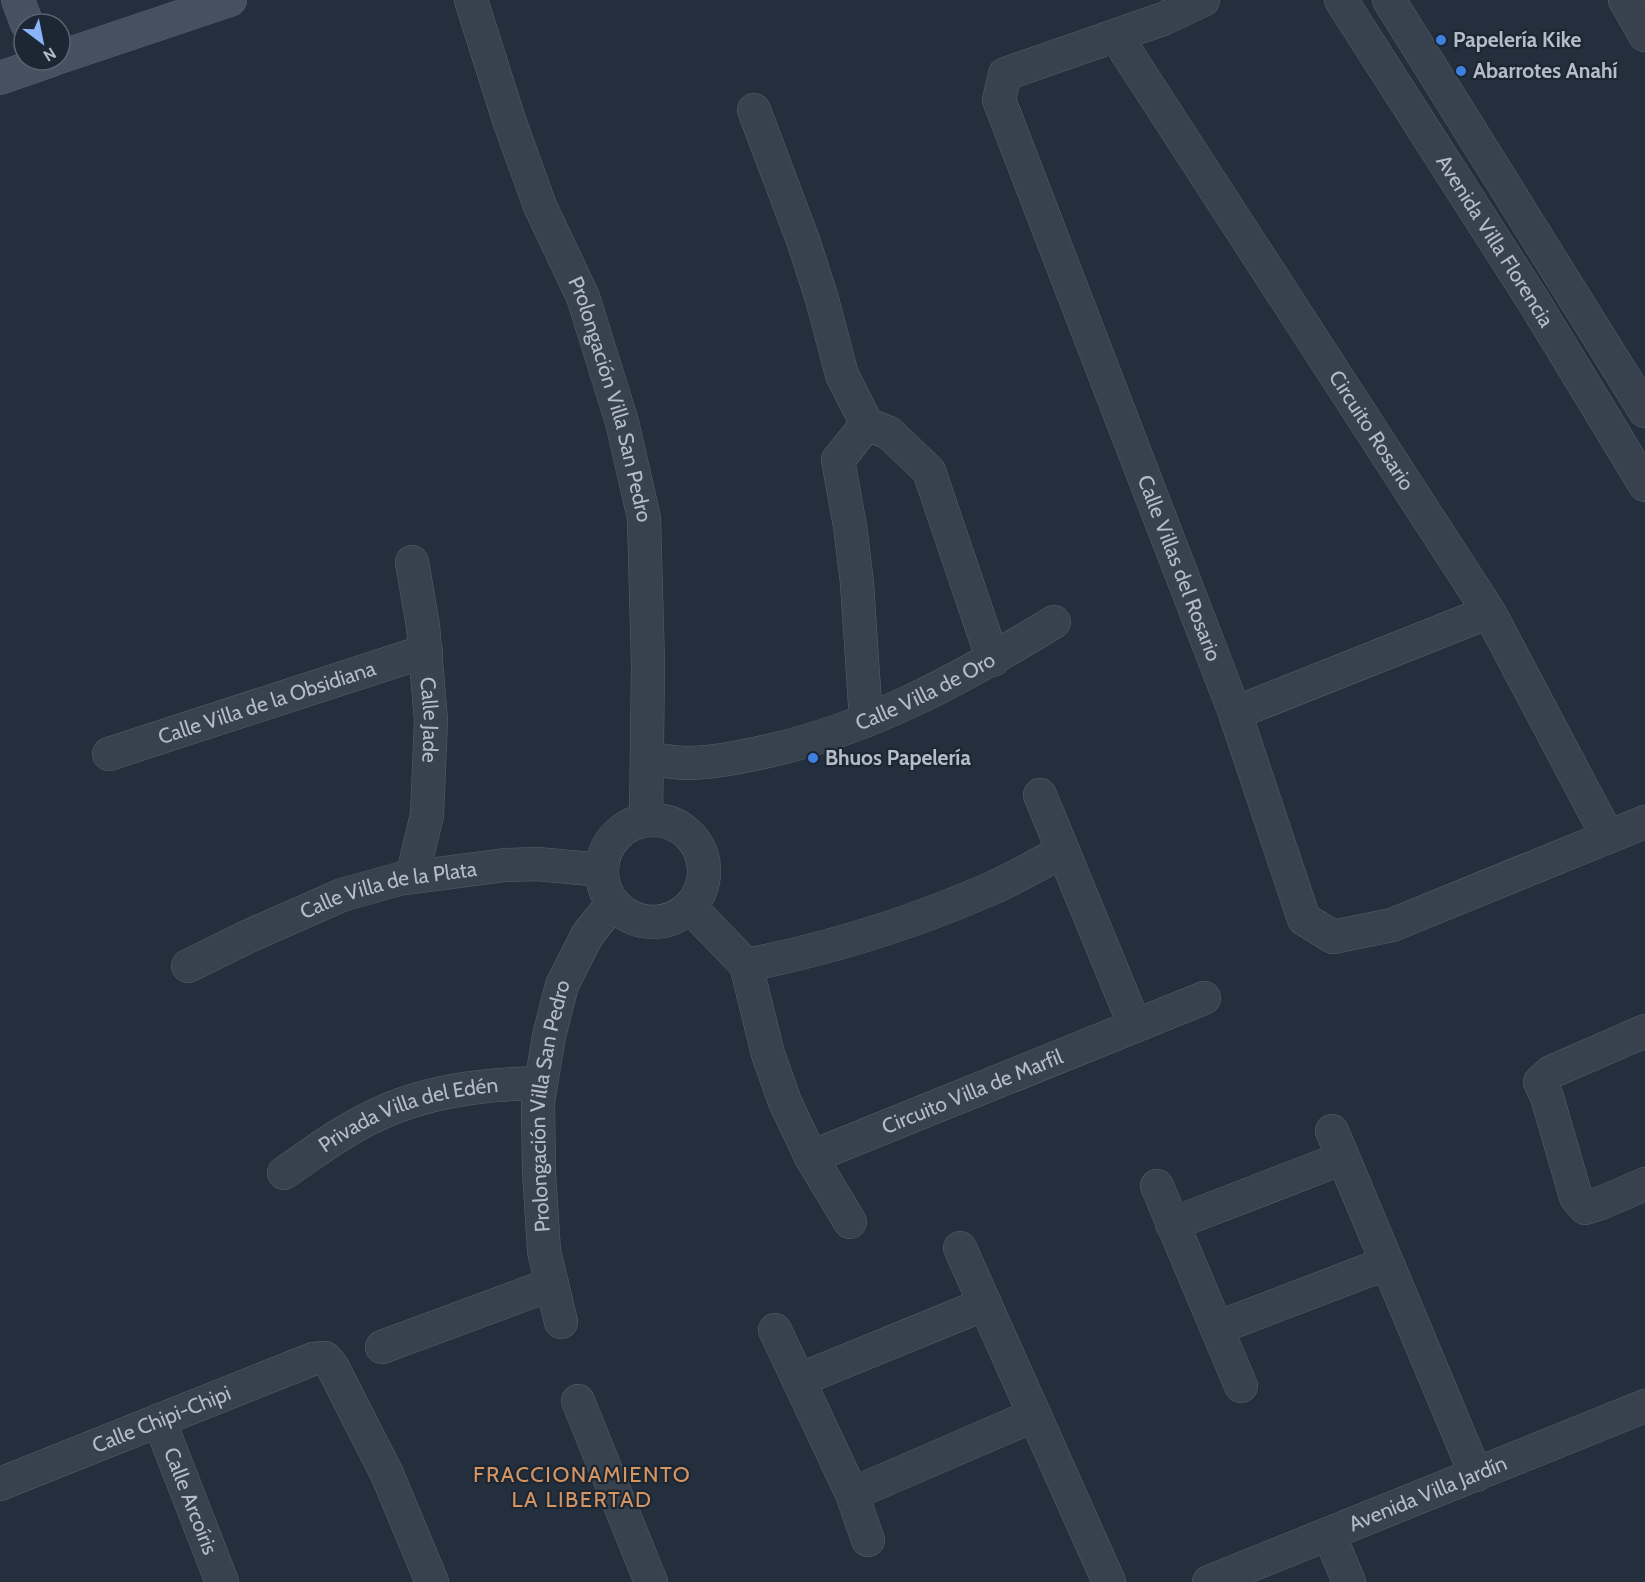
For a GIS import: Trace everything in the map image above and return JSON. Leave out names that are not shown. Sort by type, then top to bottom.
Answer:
[{"type":"main road","points":[[72,52],[230,0]]},
{"type":"main road","points":[[0,78],[16,72]]},
{"type":"street","name":"Prolongación Villa San Pedro","points":[[471,0],[509,120],[540,206],[583,297],[622,422],[644,518],[648,665],[646,820]]},
{"type":"street","name":"Calle Villas del Rosario","points":[[1203,0],[1163,20],[1005,74],[999,100],[1234,713],[1304,919],[1333,937],[1392,925],[1645,822]]},
{"type":"street","name":"Avenida Villa Florencia","points":[[1341,0],[1534,302],[1645,485]]},
{"type":"street","name":"Avenida Villa Florencia","points":[[1389,0],[1645,411]]},
{"type":"street","points":[[1625,0],[1645,35]]},
{"type":"street","name":"Circuito Rosario","points":[[1116,36],[1489,612],[1608,837]]},
{"type":"street","points":[[754,110],[804,243],[842,375],[867,424],[889,433],[928,471],[993,660]]},
{"type":"street","points":[[1534,302],[1565,283]]},
{"type":"street","points":[[866,720],[856,572],[838,460],[867,424]]},
{"type":"street","name":"Calle Jade","points":[[411,562],[426,651],[431,720],[428,815],[412,877]]},
{"type":"street","points":[[1234,713],[1489,612]]},
{"type":"street","name":"Calle Villa de Oro","points":[[647,758],[689,763],[744,756],[794,745],[921,698],[993,660],[1054,622]]},
{"type":"street","name":"Calle Villa de la Obsidiana","points":[[109,754],[426,651]]},
{"type":"street","points":[[1040,795],[1135,1026]]},
{"type":"street","points":[[646,820],[664,821],[681,828],[694,840],[702,856],[705,875],[700,892],[690,907],[675,918],[659,923],[641,922],[626,915],[613,903],[604,887],[602,870],[605,852],[615,837],[629,826],[646,820]]},
{"type":"street","points":[[746,965],[792,956],[916,918],[991,888],[1063,851]]},
{"type":"street","name":"Calle Villa de la Plata","points":[[188,966],[342,895],[412,877],[505,865],[537,864],[602,870]]},
{"type":"street","name":"Prolongación Villa San Pedro","points":[[561,1322],[544,1251],[539,1172],[538,1102],[549,1036],[562,986],[588,934],[613,903]]},
{"type":"street","points":[[690,907],[746,965],[768,1054],[785,1102],[811,1157],[850,1222]]},
{"type":"street","name":"Circuito Villa de Marfil","points":[[811,1157],[1204,998]]},
{"type":"street","points":[[1645,1030],[1551,1072],[1540,1082],[1576,1197],[1585,1208],[1645,1184]]},
{"type":"street","name":"Privada Villa del Edén","points":[[284,1173],[335,1137],[370,1118],[409,1102],[453,1091],[497,1084],[541,1083]]},
{"type":"street","points":[[1173,1224],[1338,1144],[1476,1474]]},
{"type":"street","points":[[1157,1186],[1241,1386]]},
{"type":"street","points":[[960,1248],[1109,1582]]},
{"type":"street","points":[[1216,1328],[1388,1263]]},
{"type":"street","points":[[382,1347],[552,1284]]},
{"type":"street","points":[[799,1380],[985,1304]]},
{"type":"street","points":[[776,1330],[852,1494],[868,1540]]},
{"type":"street","name":"Calle Chipi-Chipi","points":[[0,1484],[313,1359],[325,1359],[332,1366],[387,1474],[432,1582]]},
{"type":"street","points":[[578,1401],[651,1582]]},
{"type":"street","name":"Avenida Villa Jardín","points":[[1209,1582],[1476,1474],[1643,1413]]},
{"type":"street","points":[[852,1494],[1035,1415]]},
{"type":"street","name":"Calle Arcoíris","points":[[159,1420],[222,1582]]},
{"type":"street","points":[[1329,1534],[1350,1582]]},
{"type":"place","name":"Papelería Kike","points":[[1441,40]]},
{"type":"place","name":"Abarrotes Anahí","points":[[1461,71]]},
{"type":"place","name":"Bhuos Papelería","points":[[813,758]]},
{"type":"district","name":"FRACCIONAMIENTO LA LIBERTAD","points":[[582,1486]]}]
